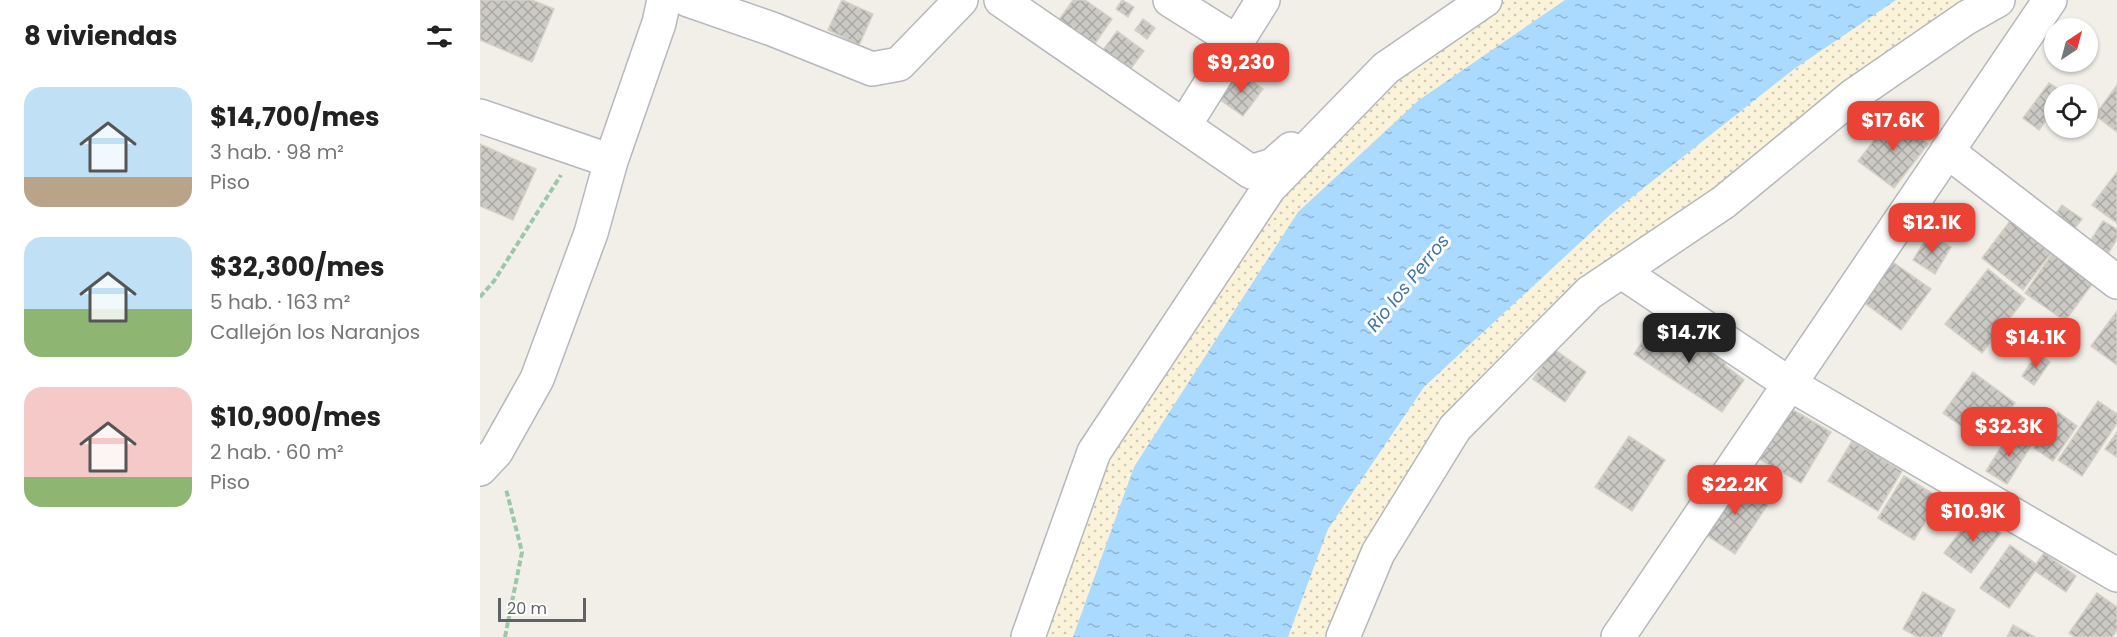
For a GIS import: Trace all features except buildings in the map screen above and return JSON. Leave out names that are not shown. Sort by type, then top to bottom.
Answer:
[{"type":"street","points":[[488,461],[537,379],[591,233],[608,174],[659,23],[664,0]]},
{"type":"street","points":[[688,0],[772,29],[872,69],[899,64],[961,0]]},
{"type":"street","points":[[1001,0],[1251,172],[1273,165],[1387,60],[1476,0]]},
{"type":"street","points":[[1170,0],[1237,42]]},
{"type":"street","points":[[1185,126],[1263,0]]},
{"type":"street","points":[[1028,637],[1094,452],[1269,188],[1386,68],[1485,0]]},
{"type":"street","points":[[1343,637],[1378,553],[1455,428],[1589,293],[1724,202],[1854,95],[1966,18],[1998,0]]},
{"type":"street","points":[[1618,637],[2050,0]]},
{"type":"street","points":[[480,116],[608,174]]},
{"type":"street","points":[[1947,151],[2117,282]]},
{"type":"street","points":[[1622,272],[1788,384],[2117,575]]},
{"type":"path","points":[[480,297],[494,281],[562,173],[608,174]]},
{"type":"path","points":[[488,461],[522,552],[505,637]]},
{"type":"sand","points":[[1485,0],[1998,0],[1622,272],[1455,428],[1343,637],[1028,637],[1094,452],[1269,188]]},
{"type":"water","name":"Rio los Perros","points":[[1565,0],[1896,0],[1794,69],[1612,213],[1424,387],[1328,529],[1288,637],[1073,637],[1134,467],[1298,212],[1419,100]]}]
